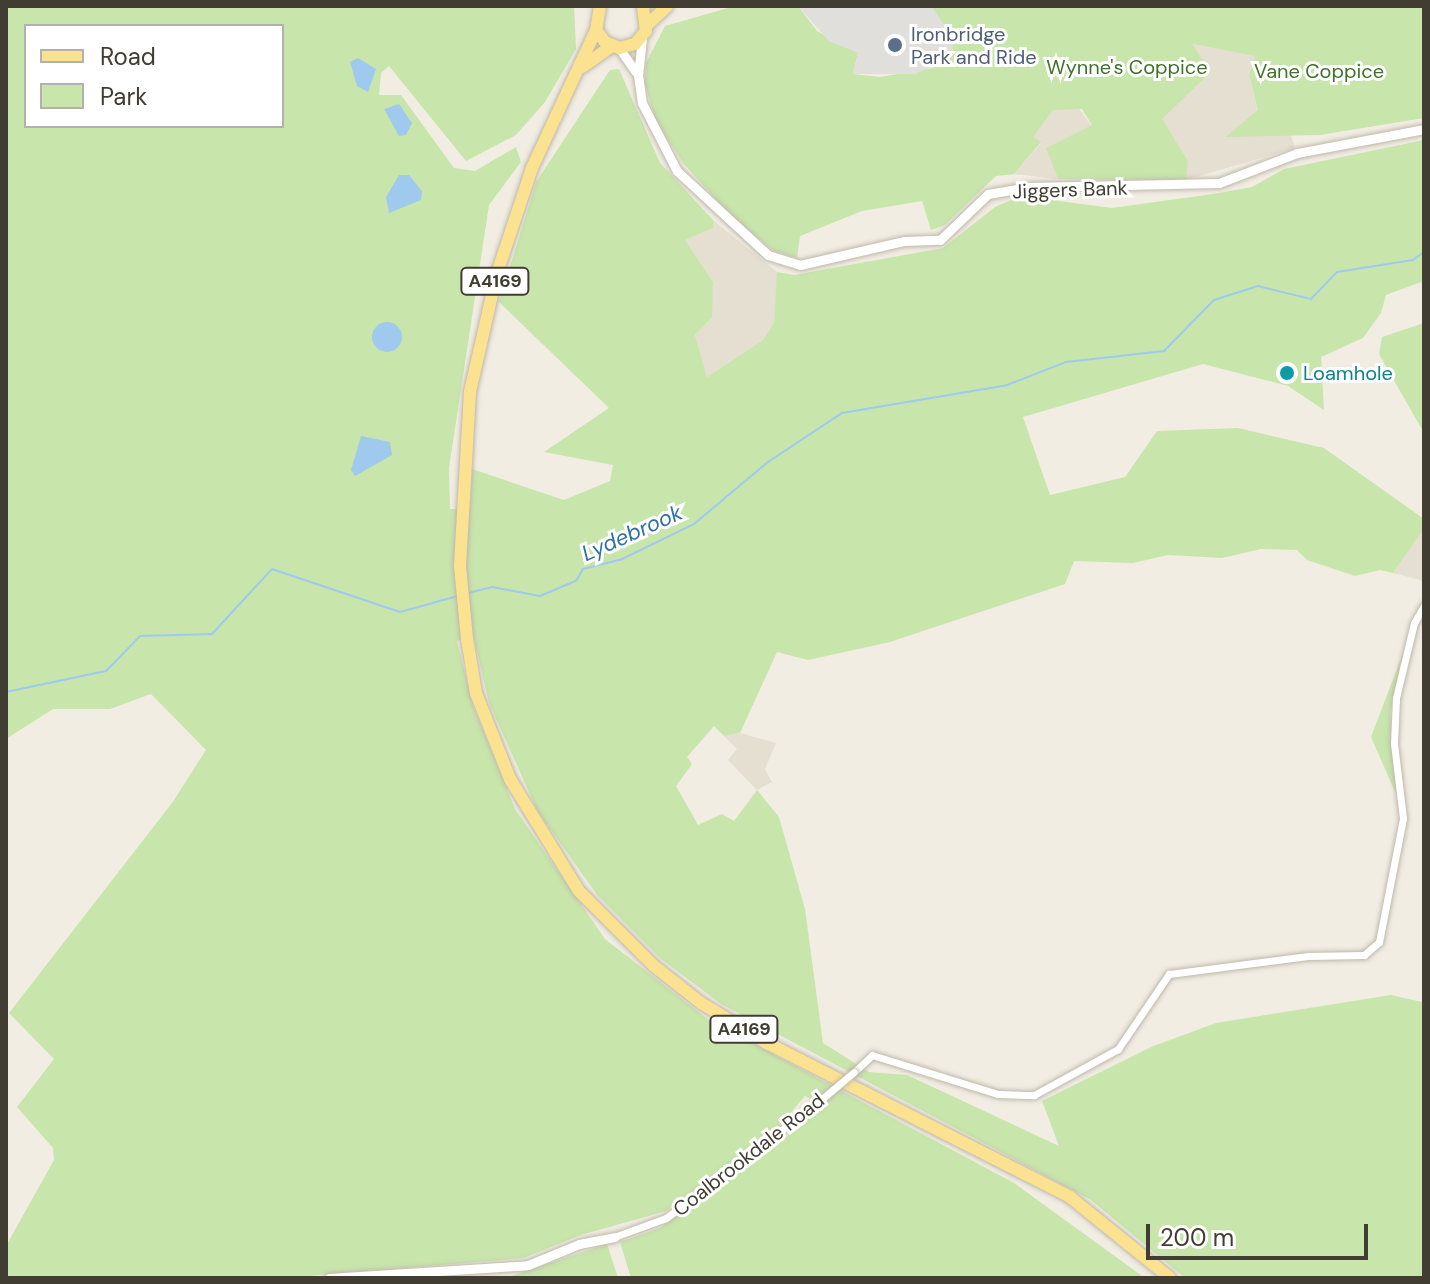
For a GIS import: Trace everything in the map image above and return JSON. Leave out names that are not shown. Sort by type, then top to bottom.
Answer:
[{"type":"main road","points":[[589,6],[595,26],[615,47],[642,38],[648,24],[667,6]]},
{"type":"main road","points":[[595,26],[600,6]]},
{"type":"main road","points":[[643,6],[648,24]]},
{"type":"main road","name":"A4169","points":[[595,26],[580,69],[532,168],[489,302],[470,392],[461,507],[467,639],[476,693],[526,812],[579,891],[654,966],[701,1003],[767,1043],[1070,1197],[1170,1278]]},
{"type":"main road","name":"A4169","points":[[580,69],[615,47]]},
{"type":"street","name":"Jiggers Bank","points":[[642,38],[638,75],[647,114],[677,171],[768,255],[800,265],[904,241],[940,240],[988,194],[1028,187],[1219,183],[1297,153],[1424,129]]},
{"type":"street","name":"Jiggers Bank","points":[[615,47],[638,75]]},
{"type":"street","name":"Coalbrookdale Road","points":[[329,1278],[528,1265],[579,1244],[614,1237],[666,1218],[817,1103],[872,1055],[998,1094],[1034,1095],[1118,1049],[1169,974],[1308,956],[1364,955],[1379,942],[1403,818],[1394,744],[1396,698],[1414,623],[1424,606]]},
{"type":"shaded area","name":"Ironbridge Park and Ride","points":[[798,6],[931,6],[952,37],[953,50],[948,60],[915,74],[853,74],[858,53],[829,41]]},
{"type":"shaded area","points":[[1191,44],[1256,56],[1249,75],[1258,111],[1226,136],[1290,133],[1295,148],[1186,180],[1161,119],[1211,72]]},
{"type":"shaded area","points":[[1061,85],[1092,126],[1047,148],[1058,179],[1014,174],[1041,143],[1027,135]]},
{"type":"shaded area","points":[[714,221],[777,272],[777,294],[774,322],[763,340],[707,377],[695,335],[711,317],[713,282],[685,240],[713,228]]},
{"type":"shaded area","points":[[1424,529],[1424,581],[1393,573]]},
{"type":"shaded area","points":[[740,733],[776,743],[765,769],[772,782],[757,790],[728,760],[737,749],[724,736]]},
{"type":"green space","points":[[6,6],[574,6],[576,49],[545,102],[516,135],[466,161],[389,66],[381,73],[379,95],[401,95],[454,168],[475,171],[516,147],[521,162],[489,205],[449,468],[450,509],[470,509],[472,469],[564,500],[610,481],[613,465],[544,452],[609,408],[499,302],[536,182],[610,70],[619,69],[660,163],[714,221],[713,228],[685,240],[713,282],[712,317],[695,335],[707,377],[763,340],[774,322],[777,272],[794,275],[943,248],[995,207],[1021,196],[1112,208],[1213,194],[1252,187],[1284,169],[1424,140],[1424,281],[1386,295],[1381,313],[1363,338],[1321,357],[1324,410],[1288,386],[1203,364],[1023,417],[1050,495],[1125,477],[1157,431],[1238,428],[1324,448],[1424,519],[1424,529],[1393,573],[1380,570],[1355,576],[1307,560],[1297,550],[1261,549],[1222,558],[1168,555],[1133,563],[1074,561],[1065,584],[890,642],[808,660],[777,652],[740,733],[724,736],[714,726],[687,757],[692,764],[676,786],[698,825],[722,814],[734,821],[757,790],[779,817],[805,909],[823,1043],[869,1072],[907,1075],[1059,1146],[1042,1101],[1151,1047],[1216,1023],[1391,995],[1422,1002],[1424,1278],[1185,1278],[1091,1200],[721,1004],[660,958],[598,896],[538,812],[489,703],[473,634],[457,641],[473,706],[515,809],[605,939],[709,1020],[1014,1183],[1145,1278],[631,1278],[620,1242],[660,1228],[779,1143],[822,1106],[805,1096],[775,1131],[666,1211],[581,1235],[524,1258],[285,1278],[6,1278],[6,1246],[54,1160],[53,1148],[17,1107],[54,1059],[9,1013],[172,803],[206,750],[151,694],[110,709],[53,709],[6,739]]},
{"type":"green space","points":[[735,6],[798,6],[817,31],[858,53],[853,74],[880,77],[933,68],[952,37],[931,6],[1424,6],[1424,118],[1320,135],[1225,137],[1258,110],[1249,75],[1255,56],[1192,44],[1211,72],[1162,119],[1188,161],[1186,180],[1058,179],[1046,148],[1092,125],[1082,109],[1053,110],[1033,137],[1041,142],[1014,174],[996,176],[945,225],[931,230],[922,201],[862,211],[800,236],[797,258],[774,251],[730,215],[683,163],[655,119],[645,84],[646,63],[665,26]]},
{"type":"green space","points":[[1424,323],[1424,433],[1379,354],[1382,337]]},
{"type":"green space","points":[[1403,653],[1390,712],[1396,794],[1371,737]]},
{"type":"green space","points":[[607,1244],[618,1278],[496,1278],[508,1277]]},
{"type":"water","points":[[358,58],[376,69],[368,92],[357,86],[350,62]]},
{"type":"water","points":[[399,104],[412,123],[406,135],[399,136],[384,109]]},
{"type":"water","points":[[399,175],[409,175],[422,191],[421,200],[389,213],[386,197]]},
{"type":"water","points":[[387,322],[398,326],[402,337],[398,348],[387,352],[376,348],[372,337],[376,326]]},
{"type":"water","points":[[361,436],[390,442],[392,455],[355,476],[351,470]]},
{"type":"waterway","name":"Lydebrook","points":[[468,593],[492,587],[540,596],[576,581],[583,569],[620,560],[694,524],[768,462],[842,413],[1007,385],[1066,362],[1164,351],[1214,300],[1258,286],[1311,299],[1337,272],[1413,260],[1424,252]]},
{"type":"waterway","name":"Lydebrook","points":[[6,692],[106,671],[140,636],[212,634],[272,569],[400,612],[458,596]]},
{"type":"place","name":"Ironbridge Park and Ride","points":[[895,45]]},
{"type":"place","name":"Loamhole","points":[[1287,373]]},
{"type":"park label","name":"Wynne's Coppice","points":[[1127,67]]},
{"type":"park label","name":"Vane Coppice","points":[[1319,71]]}]
